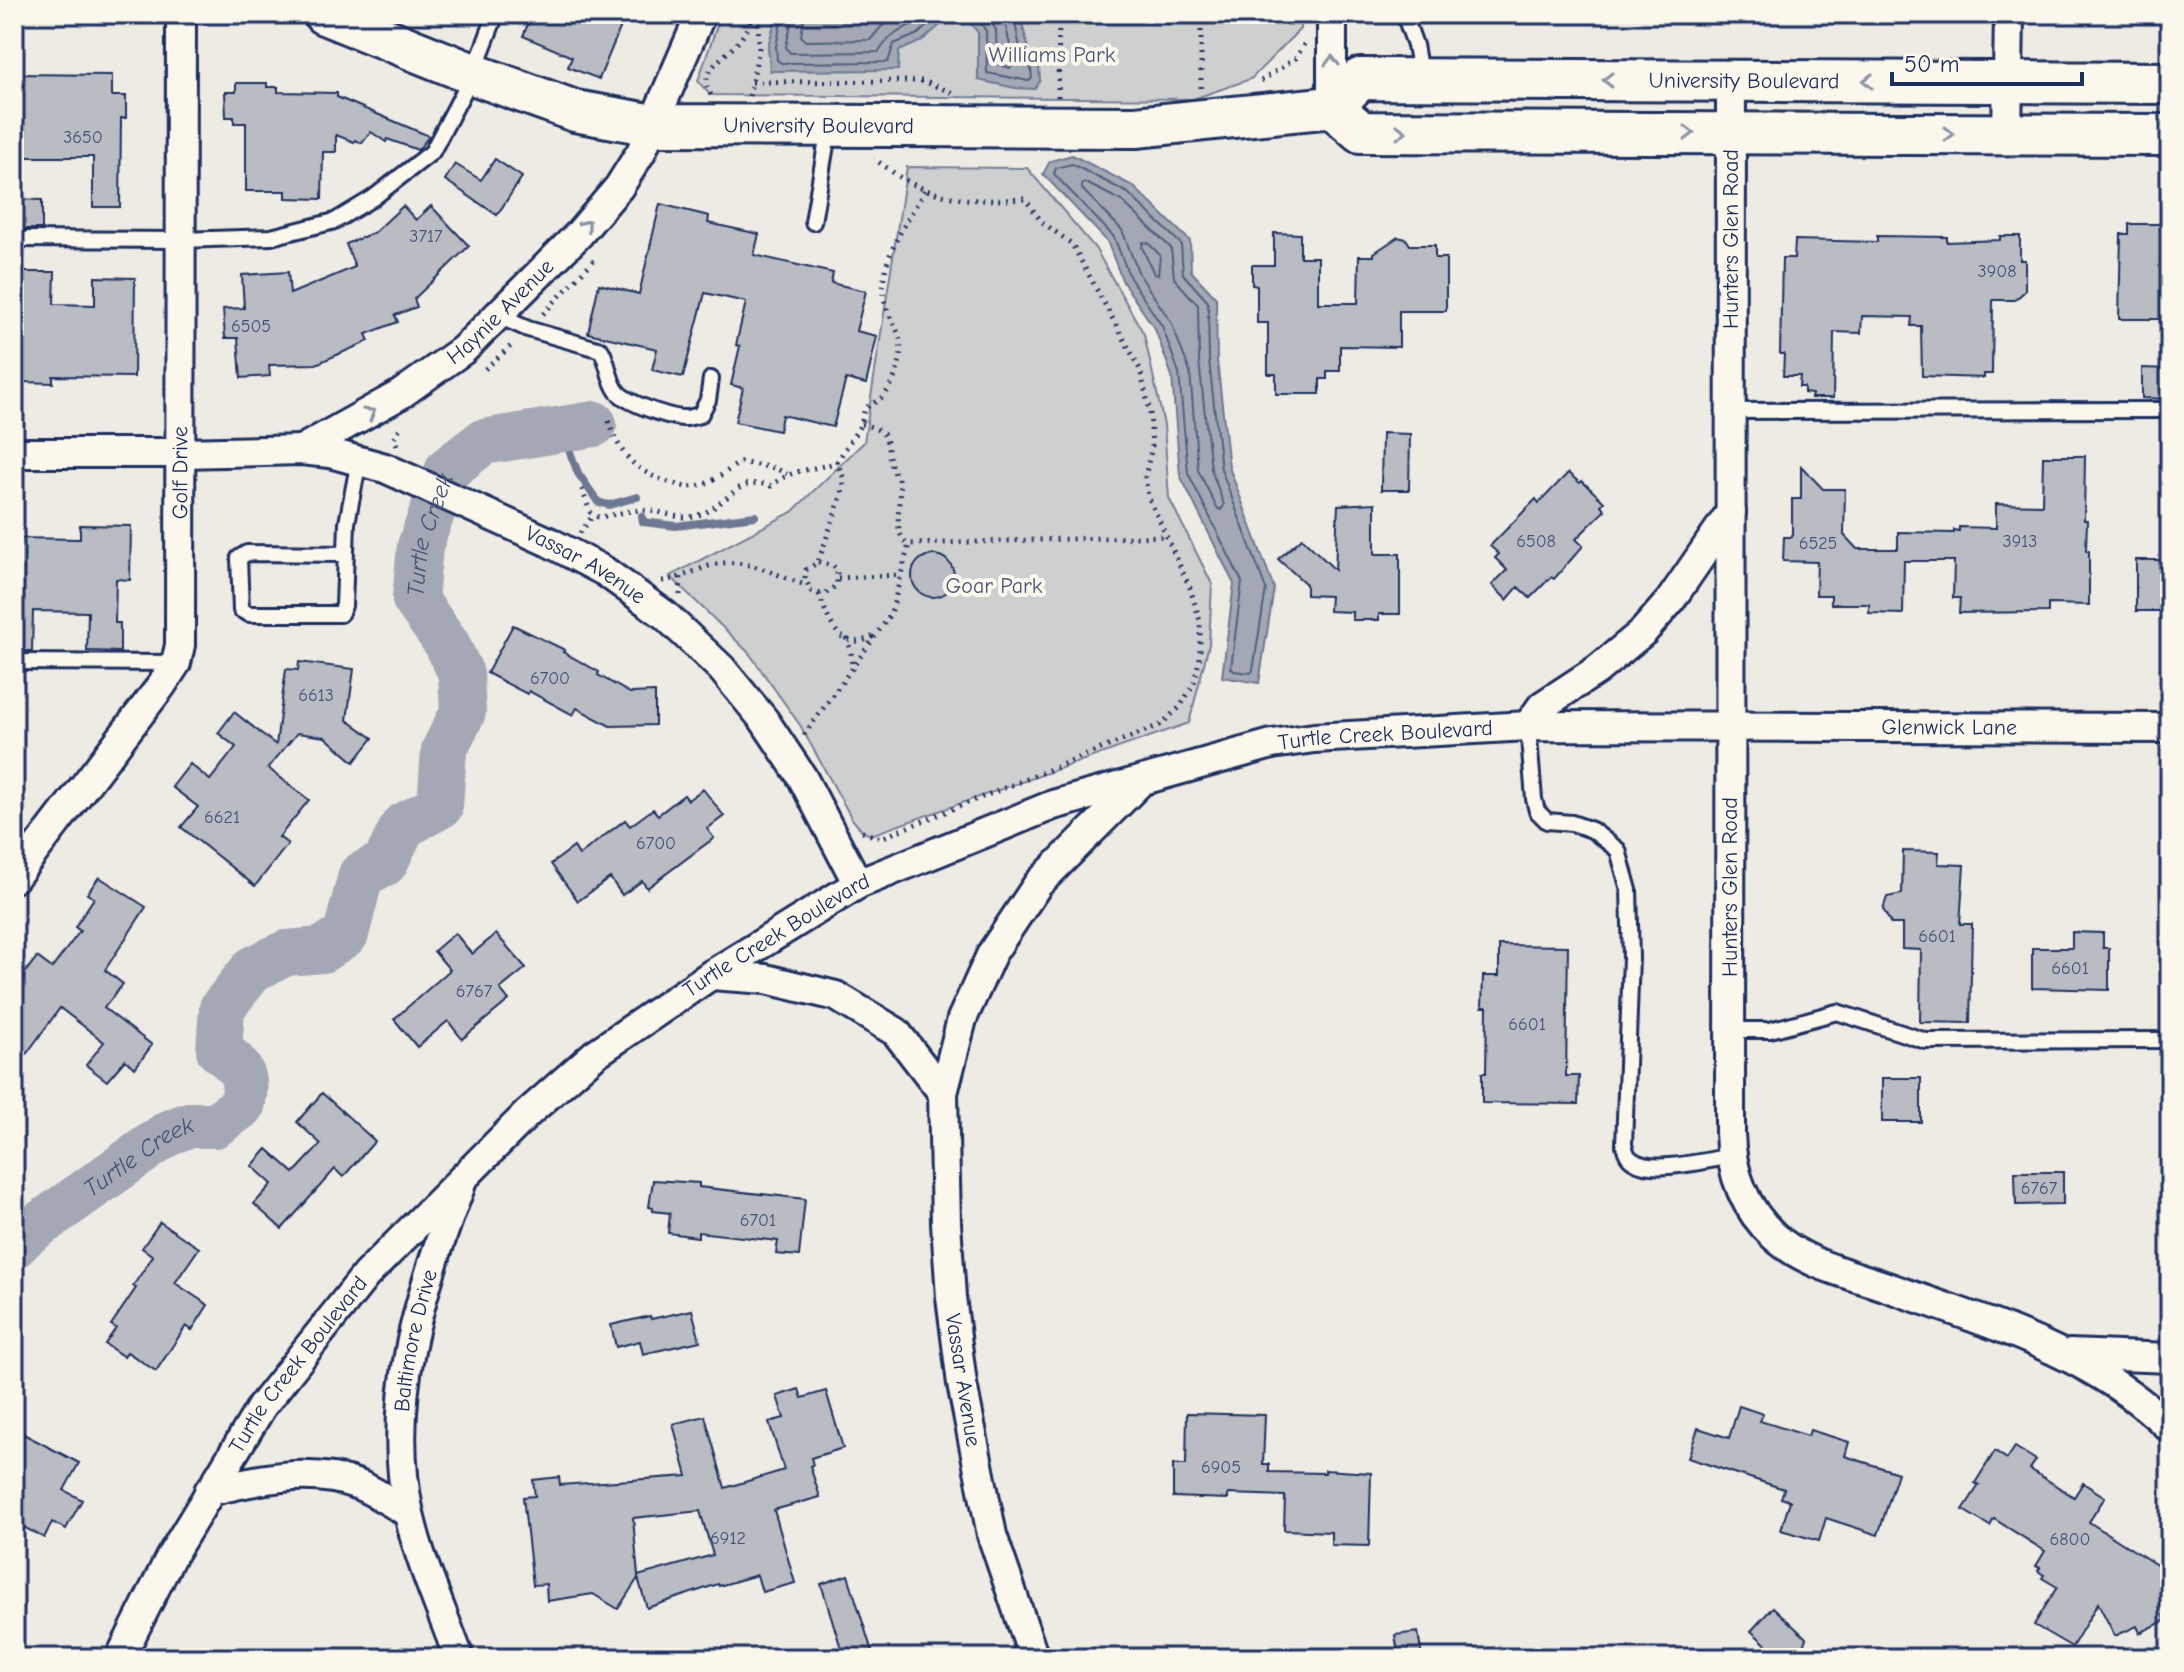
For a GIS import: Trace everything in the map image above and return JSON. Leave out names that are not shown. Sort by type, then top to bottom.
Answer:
[{"type":"street","name":"Golf Drive","points":[[14,878],[161,686],[176,663],[180,645],[181,14]]},
{"type":"street","name":"University Boulevard","points":[[324,14],[575,111],[654,125],[827,142],[1136,127],[1332,107],[1360,79],[2170,83]]},
{"type":"street","name":"Haynie Avenue","points":[[301,450],[401,394],[463,350],[579,234],[609,199],[641,152],[701,14]]},
{"type":"street","points":[[1332,14],[1332,107],[1361,132],[2170,135]]},
{"type":"street","points":[[2007,134],[2009,14]]},
{"type":"street","name":"Hunters Glen Road","points":[[1731,81],[1730,1030],[1731,1156],[1739,1188],[1753,1213],[1776,1237],[1804,1258],[1990,1324],[2061,1353],[2104,1376],[2148,1406],[2170,1428]]},
{"type":"street","name":"Vassar Avenue","points":[[182,453],[301,450],[372,464],[490,514],[604,571],[665,615],[721,668],[764,720],[802,777],[858,884]]},
{"type":"street","points":[[14,453],[182,453]]},
{"type":"street","points":[[1528,726],[1542,706],[1597,670],[1643,632],[1670,601],[1731,512]]},
{"type":"street","name":"Turtle Creek Boulevard","points":[[120,1658],[170,1558],[262,1406],[366,1275],[464,1175],[595,1054],[711,975],[858,884],[1053,805],[1272,744],[1314,738],[1528,726],[1730,729]]},
{"type":"street","name":"Glenwick Lane","points":[[1730,729],[2170,728]]},
{"type":"street","name":"Vassar Avenue","points":[[1034,1658],[992,1535],[962,1384],[946,1223],[943,1093],[962,1019],[992,953],[1038,884],[1141,781]]},
{"type":"street","points":[[711,975],[766,979],[836,996],[896,1032],[943,1093]]},
{"type":"street","name":"Baltimore Drive","points":[[459,1658],[409,1513],[401,1447],[404,1391],[413,1328],[427,1274],[464,1175]]},
{"type":"street","points":[[2061,1353],[2170,1358]]},
{"type":"street","points":[[209,1491],[282,1476],[318,1476],[359,1485],[409,1513]]},
{"type":"lane","points":[[14,239],[271,237],[335,221],[373,198],[432,152],[473,74],[496,14]]},
{"type":"lane","points":[[1404,14],[1415,45],[1421,79]]},
{"type":"lane","points":[[813,222],[827,142]]},
{"type":"lane","points":[[498,316],[528,329],[601,350],[609,362],[615,389],[622,398],[649,409],[685,418],[700,415],[708,400],[711,379]]},
{"type":"lane","points":[[1729,411],[2170,410]]},
{"type":"lane","points":[[346,554],[247,553],[239,558],[241,610],[249,614],[340,614],[344,606],[346,554],[347,523],[372,464]]},
{"type":"lane","points":[[14,662],[176,663]]},
{"type":"lane","points":[[1528,726],[1537,811],[1547,821],[1572,823],[1592,830],[1618,850],[1629,890],[1631,958],[1624,1145],[1627,1155],[1636,1163],[1661,1166],[1731,1156]]},
{"type":"lane","points":[[1730,1030],[1770,1030],[1837,1012],[1926,1041],[2170,1040]]},
{"type":"path","points":[[756,14],[759,49],[748,99],[760,99]]},
{"type":"path","points":[[718,100],[708,91],[709,71],[736,45],[756,14]]},
{"type":"path","points":[[1059,14],[1058,98],[1070,99]]},
{"type":"path","points":[[1201,14],[1201,104]]},
{"type":"path","points":[[1253,86],[1296,58],[1310,33]]},
{"type":"path","points":[[752,82],[923,81],[957,96]]},
{"type":"path","points":[[827,142],[875,159],[896,175],[945,196],[969,201],[1025,199],[1042,222],[1072,244],[1140,369],[1152,435],[1145,477],[1148,496],[1190,588],[1200,621],[1200,657],[1194,683],[1180,707],[1160,725],[881,838],[867,836],[855,826]]},
{"type":"path","points":[[582,489],[590,512],[598,517],[645,510],[677,518],[700,515],[749,482],[771,486],[787,474],[819,469],[837,462],[861,424],[865,408],[882,398],[887,390],[901,355],[900,336],[889,319],[883,291],[889,259],[926,188]]},
{"type":"path","points":[[609,421],[615,441],[625,456],[643,472],[671,483],[690,487],[708,483],[740,462],[775,468],[787,474]]},
{"type":"path","points":[[861,424],[872,427],[889,443],[892,467],[899,479],[899,529],[903,541],[909,544],[1166,536]]},
{"type":"path","points":[[806,585],[806,570],[818,562],[842,494],[844,479],[837,462]]},
{"type":"path","points":[[577,537],[594,514]]},
{"type":"path","points":[[803,737],[891,614],[909,544]]},
{"type":"path","points":[[663,590],[651,581],[667,581],[731,562],[756,567],[806,585],[819,594],[832,591],[838,578],[832,565],[818,562]]},
{"type":"path","points":[[838,578],[901,575]]},
{"type":"path","points":[[819,594],[834,630],[846,638],[860,641],[878,633]]},
{"type":"path","points":[[846,638],[851,650],[852,671]]},
{"type":"path","points":[[796,727],[809,745]]},
{"type":"green space","name":"Williams Park","points":[[721,14],[1300,14],[1300,29],[1251,79],[1193,99],[710,95],[698,81]]},
{"type":"green space","name":"Goar Park","points":[[907,167],[1027,168],[1095,248],[1144,334],[1164,425],[1169,498],[1212,584],[1209,644],[1189,723],[871,835],[863,832],[852,819],[800,725],[749,653],[670,576],[792,512],[864,442]]},
{"type":"water","points":[[777,14],[1020,14],[1030,56],[1039,65],[1040,81],[1035,89],[978,80],[978,33],[968,19],[947,19],[922,41],[899,51],[898,70],[770,71],[768,46]]},
{"type":"water","points":[[1072,155],[1133,186],[1190,241],[1191,271],[1216,298],[1217,360],[1229,467],[1274,588],[1259,683],[1222,677],[1234,584],[1180,475],[1172,376],[1155,329],[1123,282],[1107,241],[1043,174],[1050,161]]},
{"type":"building","points":[[532,14],[626,14],[599,79],[568,67],[572,57],[523,36]]},
{"type":"building","points":[[14,74],[112,75],[112,96],[126,96],[126,118],[121,118],[120,207],[93,207],[93,157],[14,157]]},
{"type":"building","points":[[236,83],[267,83],[267,87],[278,87],[278,92],[337,93],[337,97],[429,136],[418,150],[387,139],[386,142],[371,132],[362,143],[336,135],[336,152],[323,152],[322,199],[286,198],[286,191],[246,191],[246,123],[234,123],[234,117],[226,117],[225,92],[236,92]]},
{"type":"building","points":[[495,159],[522,177],[497,215],[445,180],[455,164],[481,180]]},
{"type":"building","points":[[14,199],[42,200],[42,229],[14,229]]},
{"type":"building","points":[[660,204],[709,216],[708,223],[759,234],[754,255],[833,273],[831,283],[866,291],[856,331],[877,336],[866,384],[846,379],[833,427],[782,415],[779,431],[735,422],[743,388],[731,385],[746,302],[705,293],[683,377],[652,370],[657,349],[588,333],[599,284],[639,294]]},
{"type":"building","points":[[403,206],[416,220],[431,206],[469,246],[414,299],[417,307],[395,315],[398,322],[366,334],[369,341],[316,364],[269,365],[270,376],[241,378],[238,338],[225,338],[223,309],[244,308],[242,275],[288,272],[290,294],[355,267],[346,244],[375,232]]},
{"type":"building","points":[[2129,224],[2170,224],[2170,319],[2119,319],[2121,234],[2129,234]]},
{"type":"building","points":[[1274,233],[1300,234],[1300,257],[1318,257],[1318,303],[1358,303],[1359,256],[1374,256],[1398,237],[1406,239],[1410,245],[1435,245],[1435,258],[1446,258],[1446,311],[1399,311],[1399,347],[1340,346],[1340,371],[1327,371],[1327,379],[1320,379],[1320,394],[1276,394],[1276,374],[1268,374],[1268,323],[1257,323],[1257,286],[1252,285],[1252,265],[1274,265]]},
{"type":"building","points":[[1877,236],[1947,237],[1947,242],[2020,236],[2020,260],[2025,260],[2025,291],[2015,300],[1993,300],[1992,374],[1984,374],[1984,378],[1922,376],[1921,326],[1911,326],[1912,317],[1862,316],[1861,333],[1834,332],[1833,398],[1811,398],[1812,394],[1804,393],[1804,387],[1799,387],[1800,376],[1783,376],[1784,354],[1780,354],[1782,258],[1794,258],[1795,240],[1877,242]]},
{"type":"building","points":[[14,272],[55,272],[54,304],[95,305],[95,277],[135,278],[134,377],[53,376],[53,383],[23,382],[23,367],[14,367]]},
{"type":"building","points":[[2142,368],[2170,369],[2170,399],[2142,398]]},
{"type":"building","points":[[1382,433],[1410,434],[1409,490],[1381,490]]},
{"type":"building","points":[[2043,456],[2085,456],[2084,520],[2087,520],[2086,551],[2089,551],[2089,605],[2048,604],[2048,612],[1959,613],[1960,598],[1953,598],[1954,561],[1904,561],[1903,614],[1869,613],[1869,604],[1831,604],[1831,595],[1816,595],[1817,562],[1783,561],[1784,537],[1792,537],[1792,499],[1801,499],[1801,466],[1823,489],[1845,489],[1844,535],[1857,549],[1898,549],[1898,532],[1954,533],[1954,530],[1959,531],[1959,527],[1996,528],[1996,504],[2042,505]]},
{"type":"building","points":[[1568,473],[1580,483],[1582,481],[1604,502],[1601,505],[1605,510],[1576,539],[1583,546],[1554,579],[1551,577],[1530,598],[1518,587],[1507,600],[1492,585],[1507,570],[1495,558],[1499,554],[1490,546],[1536,499],[1539,503]]},
{"type":"building","points":[[1375,503],[1375,554],[1400,554],[1400,614],[1379,614],[1379,620],[1352,620],[1352,612],[1329,611],[1330,596],[1306,595],[1306,584],[1278,559],[1302,538],[1335,570],[1338,505]]},
{"type":"building","points":[[80,525],[131,526],[130,580],[116,579],[115,623],[120,623],[120,652],[87,651],[88,612],[33,611],[32,651],[14,651],[14,538],[80,539]]},
{"type":"building","points":[[933,555],[948,561],[954,576],[948,591],[933,597],[918,591],[912,576],[918,561]]},
{"type":"building","points":[[2136,560],[2170,560],[2170,606],[2163,606],[2163,611],[2136,611]]},
{"type":"building","points":[[513,625],[565,650],[563,652],[630,693],[655,692],[655,725],[610,726],[577,708],[573,715],[487,673]]},
{"type":"building","points":[[299,662],[354,669],[347,720],[373,738],[354,762],[325,737],[297,733],[268,768],[309,800],[279,837],[288,844],[255,886],[181,827],[198,807],[172,787],[190,764],[210,780],[236,747],[218,733],[234,712],[276,745],[286,669],[298,670]]},
{"type":"building","points":[[703,789],[724,816],[707,829],[714,838],[647,888],[642,881],[622,895],[610,878],[578,901],[551,864],[574,847],[579,855],[625,820],[630,826],[653,809],[658,815],[684,795],[688,800]]},
{"type":"building","points":[[1903,851],[1939,852],[1938,864],[1964,865],[1960,924],[1972,924],[1970,1023],[1920,1022],[1921,950],[1902,949],[1902,924],[1891,924],[1883,909],[1887,897],[1902,894]]},
{"type":"building","points":[[99,877],[146,907],[105,970],[123,984],[104,1008],[152,1045],[135,1068],[125,1060],[107,1081],[86,1065],[104,1042],[60,1008],[14,1071],[14,987],[37,957],[52,968],[80,931],[75,927],[94,898],[87,894]]},
{"type":"building","points":[[2072,932],[2103,933],[2103,948],[2109,948],[2109,990],[2032,988],[2032,948],[2072,948]]},
{"type":"building","points":[[455,933],[472,954],[496,934],[526,968],[500,989],[509,1000],[462,1039],[448,1021],[417,1047],[394,1019],[450,970],[434,951]]},
{"type":"building","points":[[1499,945],[1568,946],[1566,1076],[1579,1076],[1578,1104],[1482,1103],[1482,1073],[1486,1073],[1487,1007],[1482,1007],[1483,976],[1499,976]]},
{"type":"building","points":[[1882,1078],[1921,1078],[1921,1122],[1882,1122]]},
{"type":"building","points":[[322,1093],[375,1141],[343,1177],[335,1169],[282,1229],[254,1204],[272,1184],[252,1166],[267,1149],[294,1173],[321,1144],[297,1122]]},
{"type":"building","points":[[2015,1172],[2063,1172],[2063,1204],[2016,1205]]},
{"type":"building","points":[[653,1180],[699,1183],[699,1187],[805,1199],[799,1256],[776,1254],[778,1241],[698,1232],[698,1237],[668,1233],[670,1213],[653,1211],[649,1207]]},
{"type":"building","points":[[160,1222],[199,1248],[175,1283],[208,1305],[192,1330],[186,1326],[156,1371],[127,1352],[124,1357],[105,1344],[116,1328],[111,1325],[153,1256],[142,1248]]},
{"type":"building","points":[[692,1310],[700,1341],[643,1354],[640,1341],[616,1347],[611,1325]]},
{"type":"building","points":[[799,1389],[802,1398],[826,1391],[843,1448],[811,1458],[813,1465],[810,1466],[820,1497],[774,1510],[795,1583],[762,1592],[757,1575],[718,1584],[647,1608],[638,1578],[618,1609],[593,1594],[547,1601],[546,1584],[533,1585],[523,1497],[535,1496],[533,1480],[559,1477],[560,1485],[687,1476],[673,1424],[705,1416],[725,1488],[784,1470],[769,1422],[784,1418],[777,1396]],"holes":[[[700,1511],[713,1555],[638,1576],[633,1518]]]},
{"type":"building","points":[[1739,1406],[1763,1414],[1760,1421],[1808,1436],[1810,1430],[1849,1442],[1845,1456],[1898,1473],[1878,1535],[1826,1518],[1819,1541],[1781,1530],[1790,1501],[1781,1498],[1784,1489],[1688,1458],[1698,1428],[1729,1438]]},
{"type":"building","points":[[1187,1413],[1265,1415],[1263,1464],[1269,1464],[1269,1472],[1325,1473],[1325,1470],[1371,1473],[1369,1546],[1331,1545],[1331,1532],[1284,1530],[1285,1496],[1228,1494],[1228,1499],[1173,1497],[1173,1465],[1186,1465]]},
{"type":"building","points":[[14,1429],[79,1463],[64,1490],[82,1500],[66,1529],[52,1522],[44,1538],[14,1522]]},
{"type":"building","points":[[2015,1447],[2036,1460],[2030,1469],[2074,1497],[2083,1483],[2105,1497],[2089,1522],[2166,1571],[2170,1578],[2170,1611],[2163,1615],[2166,1620],[2140,1633],[2137,1626],[2115,1636],[2098,1603],[2072,1647],[2034,1625],[2057,1587],[2042,1578],[2044,1575],[2036,1566],[2045,1551],[1994,1519],[1990,1526],[1963,1510],[1995,1451],[2007,1459]]},
{"type":"building","points":[[848,1575],[874,1658],[844,1658],[821,1584]]},
{"type":"building","points":[[1773,1607],[1806,1638],[1799,1658],[1781,1658],[1751,1631]]},
{"type":"building","points":[[1418,1632],[1422,1658],[1399,1658],[1395,1635]]},
{"type":"waterway","name":"Turtle Creek","points":[[14,1246],[26,1234],[170,1132],[189,1125],[215,1125],[242,1106],[245,1088],[242,1074],[219,1050],[222,1008],[253,969],[286,953],[322,950],[346,934],[361,875],[385,863],[403,826],[440,806],[444,750],[463,712],[461,674],[447,644],[415,599],[420,546],[448,469],[483,442],[594,424]]},
{"type":"waterway","points":[[561,429],[578,473],[598,502],[609,505],[637,497]]},
{"type":"waterway","points":[[642,516],[643,522],[676,526],[755,516]]}]
